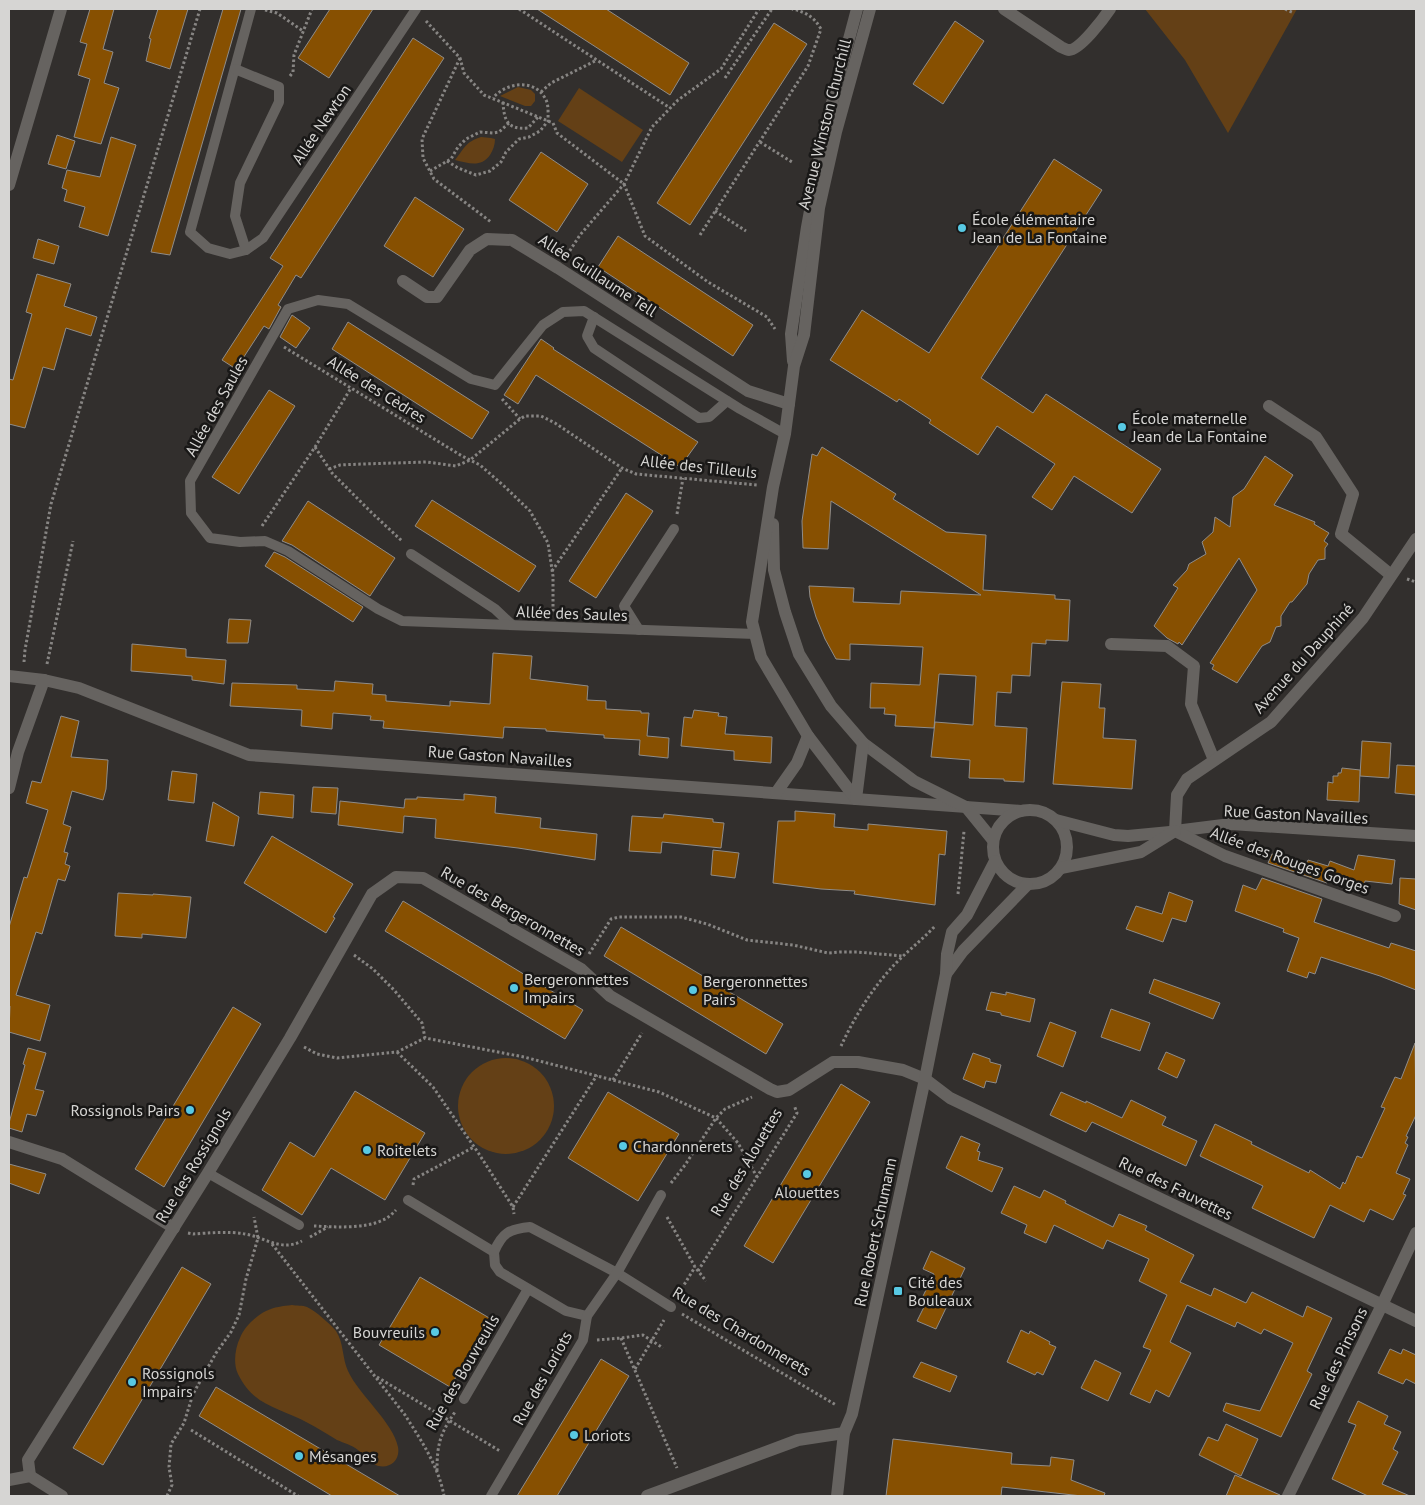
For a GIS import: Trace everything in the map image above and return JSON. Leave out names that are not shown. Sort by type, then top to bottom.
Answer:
[{"type":"street","points":[[9,185],[61,9]]},
{"type":"street","name":"Avenue Winston Churchill","points":[[794,366],[791,334],[807,227],[825,129],[857,9]]},
{"type":"street","name":"Avenue Winston Churchill","points":[[856,799],[808,736],[761,658],[752,622],[773,487],[785,434],[794,366],[804,335],[819,208],[836,132],[870,9]]},
{"type":"street","points":[[1004,9],[1061,47],[1069,50],[1081,44],[1110,9]]},
{"type":"street","name":"Allée Guillaume Tell","points":[[403,281],[427,297],[437,297],[470,250],[488,239],[512,240],[748,392],[789,404]]},
{"type":"street","points":[[1269,406],[1316,437],[1353,494],[1341,534],[1391,575]]},
{"type":"street","name":"Avenue Winston Churchill","points":[[773,487],[774,570],[799,654],[831,706],[863,743],[914,781],[966,807]]},
{"type":"street","name":"Avenue du Dauphiné","points":[[1175,832],[1177,795],[1187,779],[1271,722],[1363,618],[1416,539]]},
{"type":"street","points":[[1111,644],[1167,646],[1194,666],[1191,704],[1214,760]]},
{"type":"street","name":"Rue Gaston Navailles","points":[[13,677],[44,680],[79,688],[249,755],[1021,811]]},
{"type":"street","points":[[9,788],[18,752],[44,680]]},
{"type":"street","points":[[776,793],[797,763],[808,736]]},
{"type":"street","points":[[856,799],[863,743]]},
{"type":"street","points":[[966,807],[992,839]]},
{"type":"street","points":[[1034,810],[1046,813],[1056,820],[1064,831],[1067,844],[1066,858],[1056,874],[1051,879],[1027,885],[1013,881],[1003,874],[995,861],[992,839],[1004,820],[1021,811],[1034,810]]},
{"type":"street","name":"Rue Gaston Navailles","points":[[1056,820],[1114,835],[1128,836],[1231,824],[1416,836]]},
{"type":"street","name":"Rue Gaston Navailles","points":[[1061,868],[1141,852],[1175,832]]},
{"type":"street","name":"Allée des Rouges Gorges","points":[[1175,832],[1225,856],[1395,916]]},
{"type":"street","name":"Rue Robert Schumann","points":[[837,1496],[844,1433],[852,1414],[925,1079],[946,974],[947,954],[952,932],[967,915],[995,861]]},
{"type":"street","name":"Rue des Rossignols","points":[[30,1476],[28,1460],[208,1173],[290,1038],[372,894],[396,877]]},
{"type":"street","name":"Rue des Bergeronnettes","points":[[396,877],[423,878],[580,969],[610,996],[650,1020],[770,1089],[777,1092],[789,1090]]},
{"type":"street","name":"Rue Robert Schumann","points":[[946,974],[963,951],[1027,885]]},
{"type":"street","points":[[833,1062],[858,1062],[903,1070],[925,1079]]},
{"type":"street","name":"Rue des Alouettes","points":[[789,1090],[833,1062]]},
{"type":"street","name":"Rue des Fauvettes","points":[[925,1079],[946,1096],[1416,1321]]},
{"type":"street","points":[[9,1142],[62,1159],[174,1228]]},
{"type":"street","name":"Rue des Pinsons","points":[[1288,1496],[1416,1233]]},
{"type":"street","points":[[647,1496],[798,1440],[844,1433]]},
{"type":"street","points":[[9,1480],[30,1476],[62,1496]]},
{"type":"lane","points":[[235,69],[279,87],[280,102],[240,184],[235,216],[246,250],[230,254],[208,248],[190,232],[251,9]]},
{"type":"lane","name":"Allée Newton","points":[[246,250],[263,238],[416,10]]},
{"type":"lane","name":"Allée des Saules","points":[[495,385],[471,379],[348,304],[318,300],[288,308],[190,481],[191,513],[210,538],[240,542],[265,541],[288,551],[378,609],[402,621],[755,634]]},
{"type":"lane","points":[[495,385],[543,325],[563,312],[584,311],[728,401],[785,434]]},
{"type":"lane","points":[[594,317],[588,336],[594,348],[699,418],[708,417],[728,401]]},
{"type":"lane","points":[[638,630],[624,606],[674,529]]},
{"type":"lane","points":[[411,554],[495,609],[512,625]]},
{"type":"lane","points":[[208,1173],[299,1226]]},
{"type":"lane","points":[[617,1273],[661,1195]]},
{"type":"lane","points":[[408,1200],[494,1252]]},
{"type":"lane","name":"Rue des Chardonnerets","points":[[517,1228],[530,1227],[617,1273],[671,1307]]},
{"type":"lane","points":[[517,1228],[505,1234],[494,1252],[495,1265],[500,1272],[566,1311],[587,1316]]},
{"type":"lane","name":"Rue des Loriots","points":[[491,1496],[583,1340],[587,1316],[617,1273]]},
{"type":"lane","name":"Rue des Bouvreuils","points":[[464,1398],[528,1289]]},
{"type":"path","points":[[13,677],[25,650],[51,504],[200,9]]},
{"type":"path","points":[[261,9],[277,13],[303,31]]},
{"type":"path","points":[[279,87],[293,72],[294,55],[312,9]]},
{"type":"path","points":[[519,9],[670,108]]},
{"type":"path","points":[[558,268],[580,235],[624,184],[652,127],[678,100],[721,69],[760,9]]},
{"type":"path","points":[[725,78],[772,9]]},
{"type":"path","points":[[700,235],[808,66],[821,29],[816,20],[806,13],[792,9]]},
{"type":"path","points":[[1285,9],[1294,13]]},
{"type":"path","points":[[416,10],[460,58],[464,73],[484,94],[553,123],[557,133],[624,184],[645,236],[708,282],[768,317],[776,332],[791,334]]},
{"type":"path","points":[[460,58],[422,139],[423,158],[434,179],[512,240]]},
{"type":"path","points":[[541,92],[550,83],[597,60]]},
{"type":"path","points":[[447,161],[458,168],[476,175],[490,171],[501,162],[506,152],[519,139],[529,137],[540,131],[548,121],[548,103],[544,95],[535,88],[518,84],[498,92],[493,98]]},
{"type":"path","points":[[503,102],[503,116],[515,128],[528,128],[538,117]]},
{"type":"path","points":[[430,171],[454,156],[458,146],[466,139],[480,132],[499,132],[509,123]]},
{"type":"path","points":[[760,142],[792,162]]},
{"type":"path","points":[[716,211],[746,231]]},
{"type":"path","name":"Allée des Cèdres","points":[[271,338],[480,465],[530,512],[548,544],[552,572],[553,627]]},
{"type":"path","points":[[329,469],[371,463],[427,462],[456,466],[470,460],[520,418],[502,400],[495,385]]},
{"type":"path","points":[[252,541],[315,447],[351,388]]},
{"type":"path","name":"Allée des Tilleuls","points":[[520,418],[525,416],[541,416],[555,423],[622,468],[636,474],[773,487]]},
{"type":"path","points":[[315,447],[329,469],[406,544],[411,554]]},
{"type":"path","points":[[552,572],[622,468]]},
{"type":"path","points":[[674,529],[683,478]]},
{"type":"path","points":[[44,680],[73,541]]},
{"type":"path","points":[[958,894],[966,807]]},
{"type":"path","points":[[580,969],[611,919],[619,917],[681,917],[707,924],[747,940],[793,945],[828,953],[857,952],[903,956]]},
{"type":"path","points":[[833,1062],[849,1028],[866,1000],[896,963],[936,925]]},
{"type":"path","points":[[342,948],[373,969],[394,990],[422,1023],[425,1038]]},
{"type":"path","points":[[613,1080],[650,1020]]},
{"type":"path","points":[[290,1038],[317,1054],[337,1058],[397,1052],[425,1038],[524,1057],[659,1092],[716,1118],[738,1143],[757,1177]]},
{"type":"path","points":[[397,1052],[433,1087],[479,1154],[513,1207],[517,1228]]},
{"type":"path","points":[[513,1207],[597,1075]]},
{"type":"path","points":[[706,1281],[698,1271],[663,1211],[661,1195],[685,1165],[716,1118],[725,1109],[770,1089]]},
{"type":"path","name":"Rue des Alouettes","points":[[698,1271],[796,1112],[789,1090]]},
{"type":"path","points":[[167,1496],[172,1485],[169,1467],[171,1444],[184,1423],[193,1394],[216,1353],[231,1332],[239,1315],[246,1280],[258,1238],[253,1215]]},
{"type":"path","points":[[174,1228],[193,1234],[245,1234],[272,1244],[296,1244],[329,1227]]},
{"type":"path","points":[[272,1244],[405,1415],[420,1438],[437,1474],[444,1496]]},
{"type":"path","name":"Rue des Chardonnerets","points":[[671,1307],[852,1414]]},
{"type":"path","points":[[583,1340],[643,1335],[663,1348]]},
{"type":"path","points":[[621,1338],[683,1483]]},
{"type":"path","points":[[374,1375],[514,1459]]},
{"type":"path","name":"Rue des Bouvreuils","points":[[437,1474],[437,1454],[444,1428],[464,1398]]},
{"type":"path","points":[[191,1430],[298,1496]]},
{"type":"shaded area","points":[[1145,9],[1297,9],[1228,133],[1185,60]]},
{"type":"shaded area","points":[[518,87],[531,90],[535,94],[535,101],[531,106],[525,106],[500,96]]},
{"type":"shaded area","points":[[579,88],[643,130],[622,162],[558,121]]},
{"type":"shaded area","points":[[481,137],[495,139],[490,155],[483,162],[474,164],[455,160],[468,144]]},
{"type":"shaded area","points":[[497,1058],[515,1058],[533,1066],[546,1079],[554,1097],[551,1125],[533,1146],[515,1154],[497,1154],[479,1146],[466,1133],[458,1115],[458,1097],[466,1079],[479,1066]]},
{"type":"shaded area","points":[[292,1305],[311,1309],[336,1331],[348,1371],[383,1418],[395,1438],[398,1453],[397,1458],[391,1464],[382,1467],[377,1466],[353,1447],[312,1425],[268,1405],[244,1385],[236,1370],[235,1356],[244,1330],[262,1313]]},
{"type":"building","points":[[90,9],[114,9],[103,49],[113,52],[104,83],[119,88],[101,144],[74,137],[90,79],[78,75],[87,44],[80,42]]},
{"type":"building","points":[[158,9],[188,9],[170,69],[146,61],[151,39],[149,38]]},
{"type":"building","points":[[223,9],[241,9],[170,255],[151,252]]},
{"type":"building","points":[[330,9],[373,9],[329,78],[298,58]]},
{"type":"building","points":[[537,9],[606,9],[689,63],[670,95]]},
{"type":"building","points":[[955,21],[984,41],[943,104],[913,84]]},
{"type":"building","points":[[774,23],[807,44],[690,225],[657,203]]},
{"type":"building","points":[[413,38],[444,58],[301,278],[296,275],[278,305],[281,307],[269,329],[264,326],[236,369],[222,360],[283,266],[270,258]]},
{"type":"building","points":[[57,135],[75,141],[66,169],[48,164]]},
{"type":"building","points":[[111,137],[136,145],[108,236],[79,227],[85,207],[64,201],[67,190],[62,188],[67,170],[100,177]]},
{"type":"building","points":[[541,152],[588,184],[557,232],[509,200]]},
{"type":"building","points":[[1054,159],[1102,190],[981,378],[1033,413],[1046,394],[1161,469],[1132,513],[1074,476],[1052,510],[1032,497],[1055,464],[997,426],[978,455],[929,423],[931,420],[899,399],[897,402],[830,360],[862,310],[929,353]]},
{"type":"building","points":[[415,197],[464,229],[433,277],[384,246]]},
{"type":"building","points":[[618,236],[753,325],[733,356],[598,267]]},
{"type":"building","points":[[38,239],[59,246],[54,264],[33,258]]},
{"type":"building","points":[[37,274],[71,284],[64,306],[97,317],[91,336],[66,328],[54,370],[43,367],[25,428],[9,424],[9,379],[13,380],[32,314],[26,312]]},
{"type":"building","points":[[292,315],[310,328],[296,348],[280,337]]},
{"type":"building","points":[[348,322],[489,412],[472,439],[332,349]]},
{"type":"building","points":[[541,339],[553,349],[698,442],[680,467],[536,375],[518,404],[504,395]]},
{"type":"building","points":[[269,390],[295,406],[239,494],[212,477]]},
{"type":"building","points":[[822,447],[896,494],[893,499],[946,532],[986,535],[983,590],[1055,595],[1055,599],[1070,600],[1068,641],[1046,640],[1046,644],[1032,643],[1030,676],[1012,675],[1011,693],[997,692],[995,726],[1027,728],[1024,782],[1004,781],[1004,779],[969,778],[970,760],[931,757],[935,722],[973,725],[976,676],[939,674],[934,728],[895,726],[896,715],[884,714],[885,708],[870,708],[871,683],[920,685],[923,647],[850,644],[850,660],[836,659],[816,617],[809,586],[854,588],[853,602],[900,604],[901,591],[981,595],[831,501],[828,549],[803,548],[802,521],[812,454],[817,456]]},
{"type":"building","points":[[1265,456],[1293,475],[1274,505],[1315,522],[1314,524],[1329,533],[1324,541],[1328,544],[1325,548],[1325,559],[1318,560],[1309,574],[1307,584],[1290,602],[1281,616],[1281,626],[1276,627],[1270,642],[1262,646],[1237,683],[1212,669],[1214,665],[1210,663],[1257,590],[1239,558],[1182,645],[1167,638],[1154,626],[1178,588],[1173,585],[1187,570],[1189,564],[1206,554],[1202,542],[1213,532],[1215,517],[1230,527],[1233,497],[1244,489]]},
{"type":"building","points":[[626,493],[653,511],[596,598],[569,581]]},
{"type":"building","points":[[432,500],[536,566],[519,592],[415,526]]},
{"type":"building","points":[[308,501],[395,558],[370,596],[292,545],[282,541]]},
{"type":"building","points":[[274,552],[285,557],[363,607],[353,622],[265,566]]},
{"type":"building","points":[[229,619],[251,620],[248,643],[227,643]]},
{"type":"building","points":[[132,644],[186,649],[186,657],[226,660],[224,684],[192,680],[192,676],[131,671]]},
{"type":"building","points":[[493,653],[532,656],[530,679],[588,686],[587,700],[606,701],[606,709],[649,713],[647,736],[669,738],[668,758],[639,755],[640,740],[604,738],[604,735],[504,727],[503,738],[383,728],[384,721],[370,720],[371,716],[333,713],[332,729],[301,726],[302,710],[230,706],[232,683],[297,685],[297,689],[334,691],[335,681],[373,684],[372,694],[386,695],[386,701],[450,706],[450,701],[490,704]]},
{"type":"building","points":[[1062,682],[1101,684],[1099,708],[1105,708],[1103,738],[1136,740],[1132,789],[1053,784]]},
{"type":"building","points":[[694,710],[719,713],[718,716],[727,717],[725,734],[772,737],[771,763],[734,760],[734,751],[681,746],[684,717],[692,718]]},
{"type":"building","points":[[61,716],[79,721],[71,757],[108,760],[106,789],[103,800],[72,791],[63,824],[71,827],[64,852],[68,853],[65,864],[70,866],[65,881],[58,879],[42,934],[36,932],[16,995],[50,1005],[40,1041],[9,1032],[9,927],[24,877],[27,878],[48,810],[26,803],[32,781],[41,783]]},
{"type":"building","points":[[1362,741],[1391,743],[1389,778],[1360,776]]},
{"type":"building","points":[[1397,765],[1416,766],[1416,795],[1395,793]]},
{"type":"building","points":[[1342,768],[1360,770],[1359,802],[1327,800],[1328,782],[1333,783],[1333,776],[1338,776]]},
{"type":"building","points":[[172,771],[197,774],[194,803],[168,800]]},
{"type":"building","points":[[313,787],[338,788],[336,814],[311,812]]},
{"type":"building","points":[[260,792],[294,795],[293,818],[258,814]]},
{"type":"building","points":[[464,794],[496,797],[495,813],[541,818],[540,828],[597,834],[595,860],[435,838],[436,819],[404,816],[403,833],[338,825],[340,801],[404,808],[405,799],[417,799],[417,797],[464,800]]},
{"type":"building","points":[[213,802],[239,817],[234,846],[206,841]]},
{"type":"building","points":[[795,811],[835,814],[834,827],[868,830],[868,824],[947,831],[945,855],[939,854],[935,905],[854,894],[855,891],[773,883],[778,821],[795,821]]},
{"type":"building","points":[[664,814],[713,819],[713,822],[724,823],[721,848],[662,842],[661,853],[629,851],[632,816],[663,818]]},
{"type":"building","points":[[272,836],[353,884],[333,917],[335,918],[326,933],[244,883]]},
{"type":"building","points":[[713,850],[739,853],[735,878],[711,875]]},
{"type":"building","points":[[1272,854],[1306,864],[1308,860],[1328,866],[1330,861],[1354,870],[1358,855],[1395,860],[1392,884],[1365,881],[1363,891],[1328,879],[1327,883],[1268,863]]},
{"type":"building","points":[[1262,878],[1322,899],[1314,922],[1389,948],[1391,943],[1416,951],[1416,990],[1321,957],[1315,974],[1309,972],[1307,978],[1287,971],[1299,938],[1283,932],[1284,929],[1235,911],[1243,885],[1256,890]]},
{"type":"building","points":[[1400,878],[1416,879],[1416,910],[1399,904]]},
{"type":"building","points":[[1169,892],[1193,901],[1186,922],[1172,918],[1163,942],[1126,929],[1136,906],[1162,914]]},
{"type":"building","points":[[118,893],[191,897],[186,938],[142,934],[142,938],[115,936]]},
{"type":"building","name":"Bergeronnettes Impairs","points":[[403,901],[583,1010],[565,1039],[385,931]]},
{"type":"building","name":"Bergeronnettes Pairs","points":[[621,927],[783,1024],[766,1054],[604,956]]},
{"type":"building","points":[[1154,979],[1220,1003],[1213,1019],[1149,993]]},
{"type":"building","points":[[991,992],[1006,995],[1006,992],[1035,999],[1030,1022],[986,1010]]},
{"type":"building","name":"Rossignols Pairs","points":[[233,1007],[261,1024],[164,1187],[135,1169]]},
{"type":"building","points":[[1111,1009],[1150,1023],[1140,1051],[1101,1037]]},
{"type":"building","points":[[1050,1022],[1076,1032],[1063,1067],[1037,1056]]},
{"type":"building","points":[[1415,1043],[1416,1115],[1406,1136],[1408,1137],[1405,1143],[1408,1145],[1396,1173],[1410,1179],[1403,1194],[1406,1195],[1393,1220],[1370,1209],[1364,1222],[1330,1205],[1314,1238],[1252,1208],[1263,1186],[1200,1156],[1215,1124],[1309,1173],[1310,1170],[1340,1189],[1343,1182],[1345,1184],[1357,1156],[1362,1158],[1385,1108],[1381,1107],[1395,1077],[1401,1079]]},
{"type":"building","points":[[28,1048],[46,1053],[35,1089],[44,1091],[36,1116],[27,1114],[22,1132],[9,1128],[9,1123]]},
{"type":"building","points":[[1166,1052],[1185,1060],[1177,1078],[1158,1069]]},
{"type":"building","points":[[973,1053],[990,1059],[990,1062],[1001,1065],[996,1083],[986,1081],[984,1088],[963,1079]]},
{"type":"building","name":"Alouettes","points":[[841,1084],[870,1102],[773,1263],[744,1246]]},
{"type":"building","name":"Roitelets","points":[[355,1091],[425,1133],[385,1200],[331,1168],[302,1215],[262,1190],[290,1142],[314,1157]]},
{"type":"building","name":"Chardonnerets","points":[[608,1092],[679,1134],[638,1201],[568,1158]]},
{"type":"building","points":[[1061,1092],[1086,1103],[1086,1101],[1122,1118],[1131,1100],[1166,1117],[1162,1125],[1197,1141],[1186,1166],[1092,1122],[1086,1132],[1050,1115]]},
{"type":"building","points":[[961,1136],[980,1144],[977,1151],[980,1152],[978,1160],[1003,1168],[992,1192],[946,1168]]},
{"type":"building","points":[[9,1164],[46,1174],[39,1194],[9,1183]]},
{"type":"building","points":[[1014,1186],[1040,1198],[1044,1190],[1066,1201],[1065,1203],[1113,1227],[1119,1214],[1147,1226],[1145,1230],[1194,1255],[1180,1282],[1211,1296],[1214,1288],[1246,1303],[1252,1292],[1303,1317],[1307,1306],[1332,1318],[1307,1371],[1312,1374],[1281,1437],[1223,1411],[1226,1403],[1260,1411],[1293,1343],[1264,1329],[1261,1334],[1237,1322],[1235,1327],[1187,1305],[1170,1342],[1191,1353],[1169,1397],[1156,1390],[1150,1403],[1130,1394],[1151,1350],[1143,1347],[1167,1295],[1139,1281],[1149,1259],[1107,1240],[1103,1249],[1054,1225],[1046,1243],[1024,1233],[1027,1225],[1001,1213]]},
{"type":"building","points":[[931,1251],[965,1268],[936,1329],[917,1321],[926,1303],[921,1300],[934,1274],[923,1269]]},
{"type":"building","name":"Rossignols Impairs","points":[[182,1267],[211,1284],[103,1465],[73,1448]]},
{"type":"building","name":"Bouvreuils","points":[[420,1277],[491,1319],[450,1387],[379,1345]]},
{"type":"building","points":[[1021,1330],[1029,1334],[1030,1331],[1056,1347],[1043,1375],[1037,1372],[1035,1375],[1007,1362]]},
{"type":"building","points":[[1390,1349],[1401,1354],[1403,1349],[1416,1355],[1416,1384],[1406,1379],[1403,1384],[1378,1373]]},
{"type":"building","name":"Loriots","points":[[601,1359],[629,1376],[557,1496],[517,1496]]},
{"type":"building","points":[[1095,1360],[1121,1373],[1108,1401],[1081,1388]]},
{"type":"building","points":[[921,1362],[957,1376],[950,1392],[913,1377]]},
{"type":"building","name":"Mésanges","points":[[216,1387],[400,1496],[332,1496],[199,1416]]},
{"type":"building","points":[[1358,1401],[1388,1416],[1384,1424],[1401,1432],[1393,1449],[1398,1452],[1382,1484],[1410,1496],[1368,1496],[1332,1479],[1356,1425],[1348,1422]]},
{"type":"building","points":[[1226,1424],[1258,1439],[1241,1476],[1199,1455],[1208,1437],[1218,1441]]},
{"type":"building","points":[[893,1439],[1012,1453],[1011,1464],[1050,1466],[1051,1457],[1074,1460],[1071,1480],[1105,1493],[1104,1496],[1082,1496],[1002,1487],[1001,1496],[886,1496]]},
{"type":"building","points":[[1235,1475],[1280,1495],[1280,1496],[1226,1496]]},
{"type":"place","name":"École élémentaire Jean de La Fontaine","points":[[962,228]]},
{"type":"place","name":"École maternelle Jean de La Fontaine","points":[[1122,427]]},
{"type":"place","name":"Bergeronnettes Impairs","points":[[514,988]]},
{"type":"place","name":"Bergeronnettes Pairs","points":[[693,990]]},
{"type":"place","name":"Rossignols Pairs","points":[[190,1110]]},
{"type":"place","name":"Chardonnerets","points":[[623,1146]]},
{"type":"place","name":"Roitelets","points":[[367,1150]]},
{"type":"place","name":"Alouettes","points":[[807,1174]]},
{"type":"place","name":"Cité des Bouleaux","points":[[898,1291]]},
{"type":"place","name":"Bouvreuils","points":[[435,1332]]},
{"type":"place","name":"Rossignols Impairs","points":[[132,1382]]},
{"type":"place","name":"Loriots","points":[[574,1435]]},
{"type":"place","name":"Mésanges","points":[[299,1456]]}]
